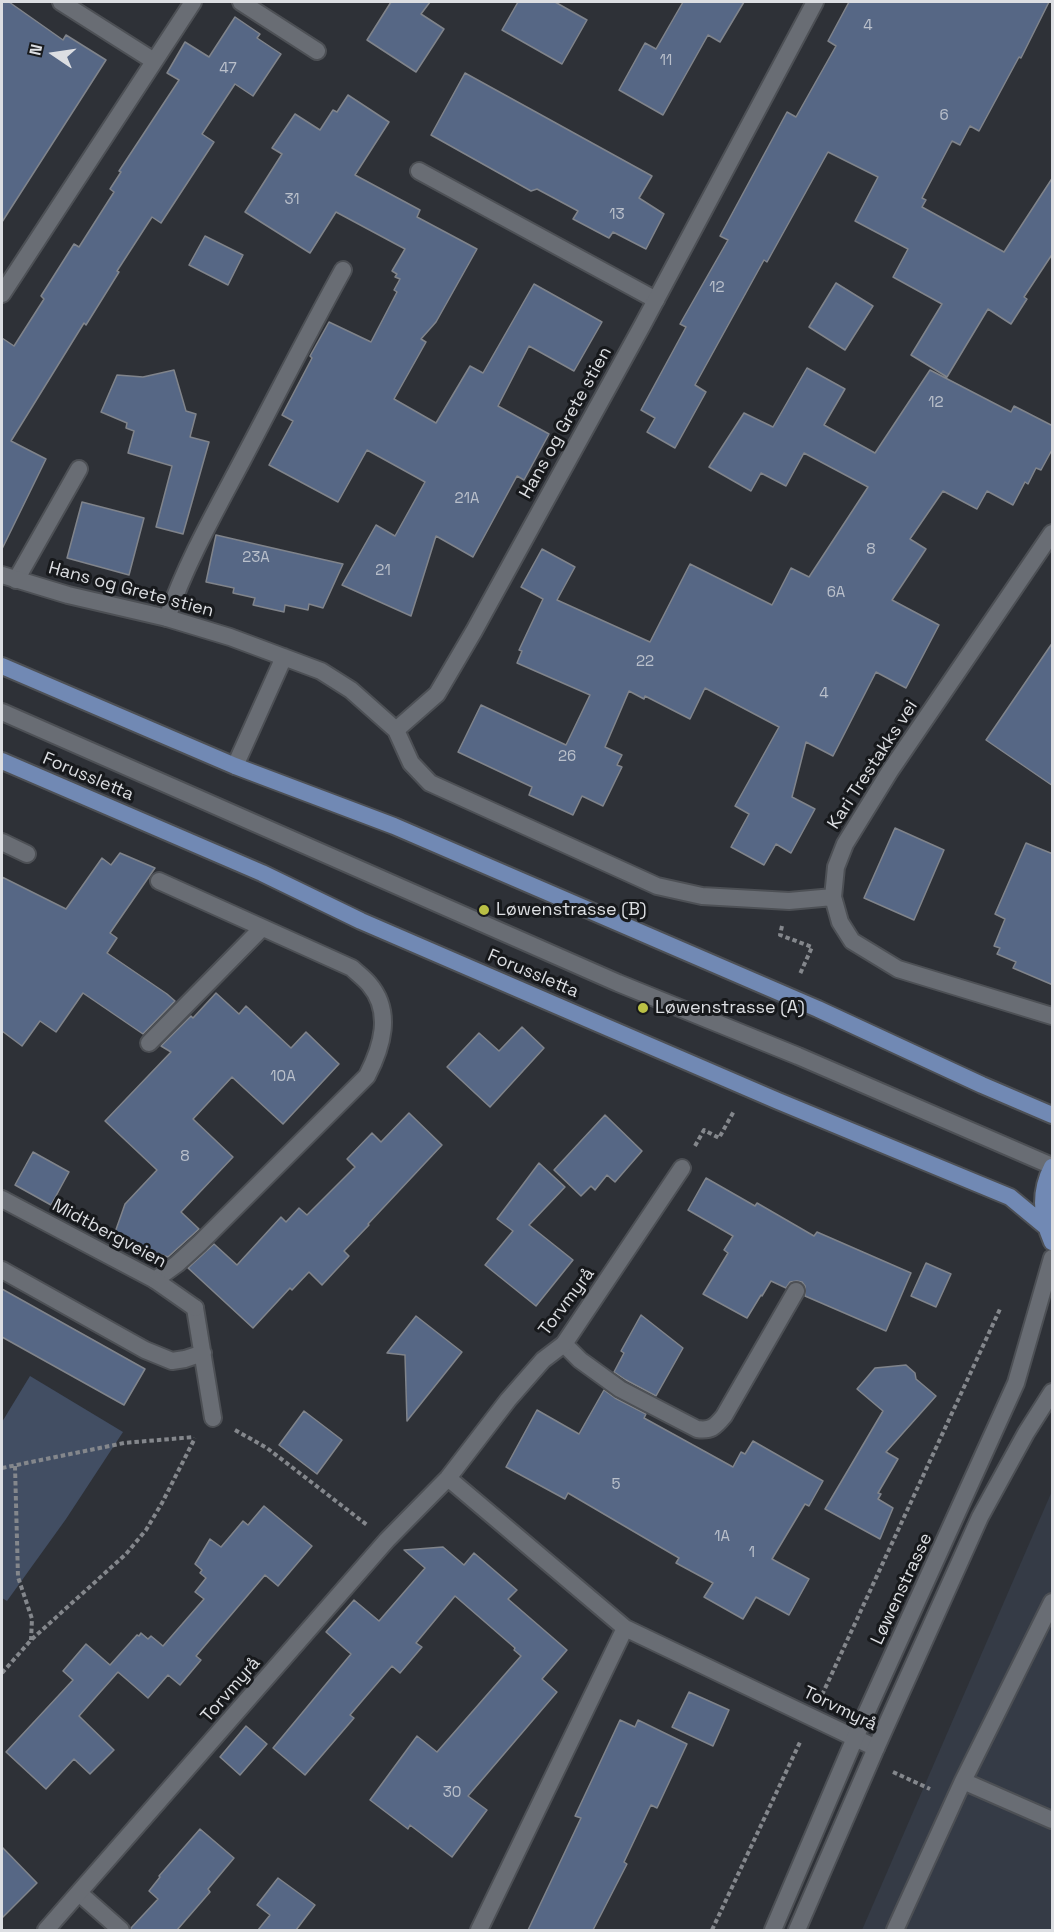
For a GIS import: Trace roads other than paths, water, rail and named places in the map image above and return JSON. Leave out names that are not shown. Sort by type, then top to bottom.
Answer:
[{"type":"main road","points":[[2,666],[235,766],[405,831],[796,1000],[982,1085],[1053,1114]]},
{"type":"main road","name":"Forussletta","points":[[2,761],[262,873],[362,921],[586,1018],[1010,1197],[1045,1226]]},
{"type":"main road","points":[[1053,1166],[1047,1178],[1042,1202],[1045,1226],[1053,1242]]},
{"type":"street","points":[[61,2],[154,61]]},
{"type":"street","points":[[2,294],[193,2]]},
{"type":"street","points":[[241,2],[317,51]]},
{"type":"street","name":"Hans og Grete stien","points":[[9,577],[68,595],[167,618],[230,637],[321,671],[351,690],[396,730],[437,693],[474,631],[656,300],[815,2]]},
{"type":"street","points":[[419,171],[656,300]]},
{"type":"street","points":[[167,618],[177,587],[198,545],[306,336],[343,270]]},
{"type":"street","points":[[9,577],[79,469]]},
{"type":"street","name":"Kari Trestakks vei","points":[[1053,533],[890,771],[845,844],[836,867],[833,897],[840,922],[852,941],[898,969],[1053,1016]]},
{"type":"street","points":[[235,766],[284,657]]},
{"type":"street","points":[[2,712],[618,983],[798,1056],[1053,1166]]},
{"type":"street","points":[[396,730],[411,763],[429,783],[657,886],[702,896],[789,901],[833,897]]},
{"type":"street","points":[[2,842],[27,854]]},
{"type":"street","points":[[155,1280],[200,1243],[367,1076],[377,1057],[383,1033],[382,1009],[370,986],[352,968],[159,881]]},
{"type":"street","points":[[149,1042],[262,927]]},
{"type":"street","name":"Torvmyrå","points":[[46,1930],[387,1540],[448,1478],[543,1360],[564,1344],[682,1168]]},
{"type":"street","name":"Midtbergveien","points":[[2,1201],[155,1280],[195,1308],[203,1353]]},
{"type":"street","name":"Løwenstrasse","points":[[772,1930],[855,1738],[1016,1383],[1053,1258]]},
{"type":"street","points":[[2,1270],[145,1350],[172,1362],[203,1353],[213,1418]]},
{"type":"street","points":[[564,1344],[580,1360],[620,1389],[697,1429],[707,1430],[715,1427],[724,1416],[796,1291]]},
{"type":"street","points":[[797,1930],[980,1517],[1026,1433],[1053,1392]]},
{"type":"street","name":"Torvmyrå","points":[[448,1478],[625,1628],[876,1748]]},
{"type":"street","points":[[895,1930],[954,1800],[1053,1602]]},
{"type":"street","points":[[479,1930],[625,1628]]},
{"type":"street","points":[[963,1782],[1053,1820]]},
{"type":"street","points":[[80,1893],[121,1930]]},
{"type":"place","name":"Løwenstrasse (B)","points":[[484,910]]},
{"type":"place","name":"Løwenstrasse (A)","points":[[643,1008]]}]
